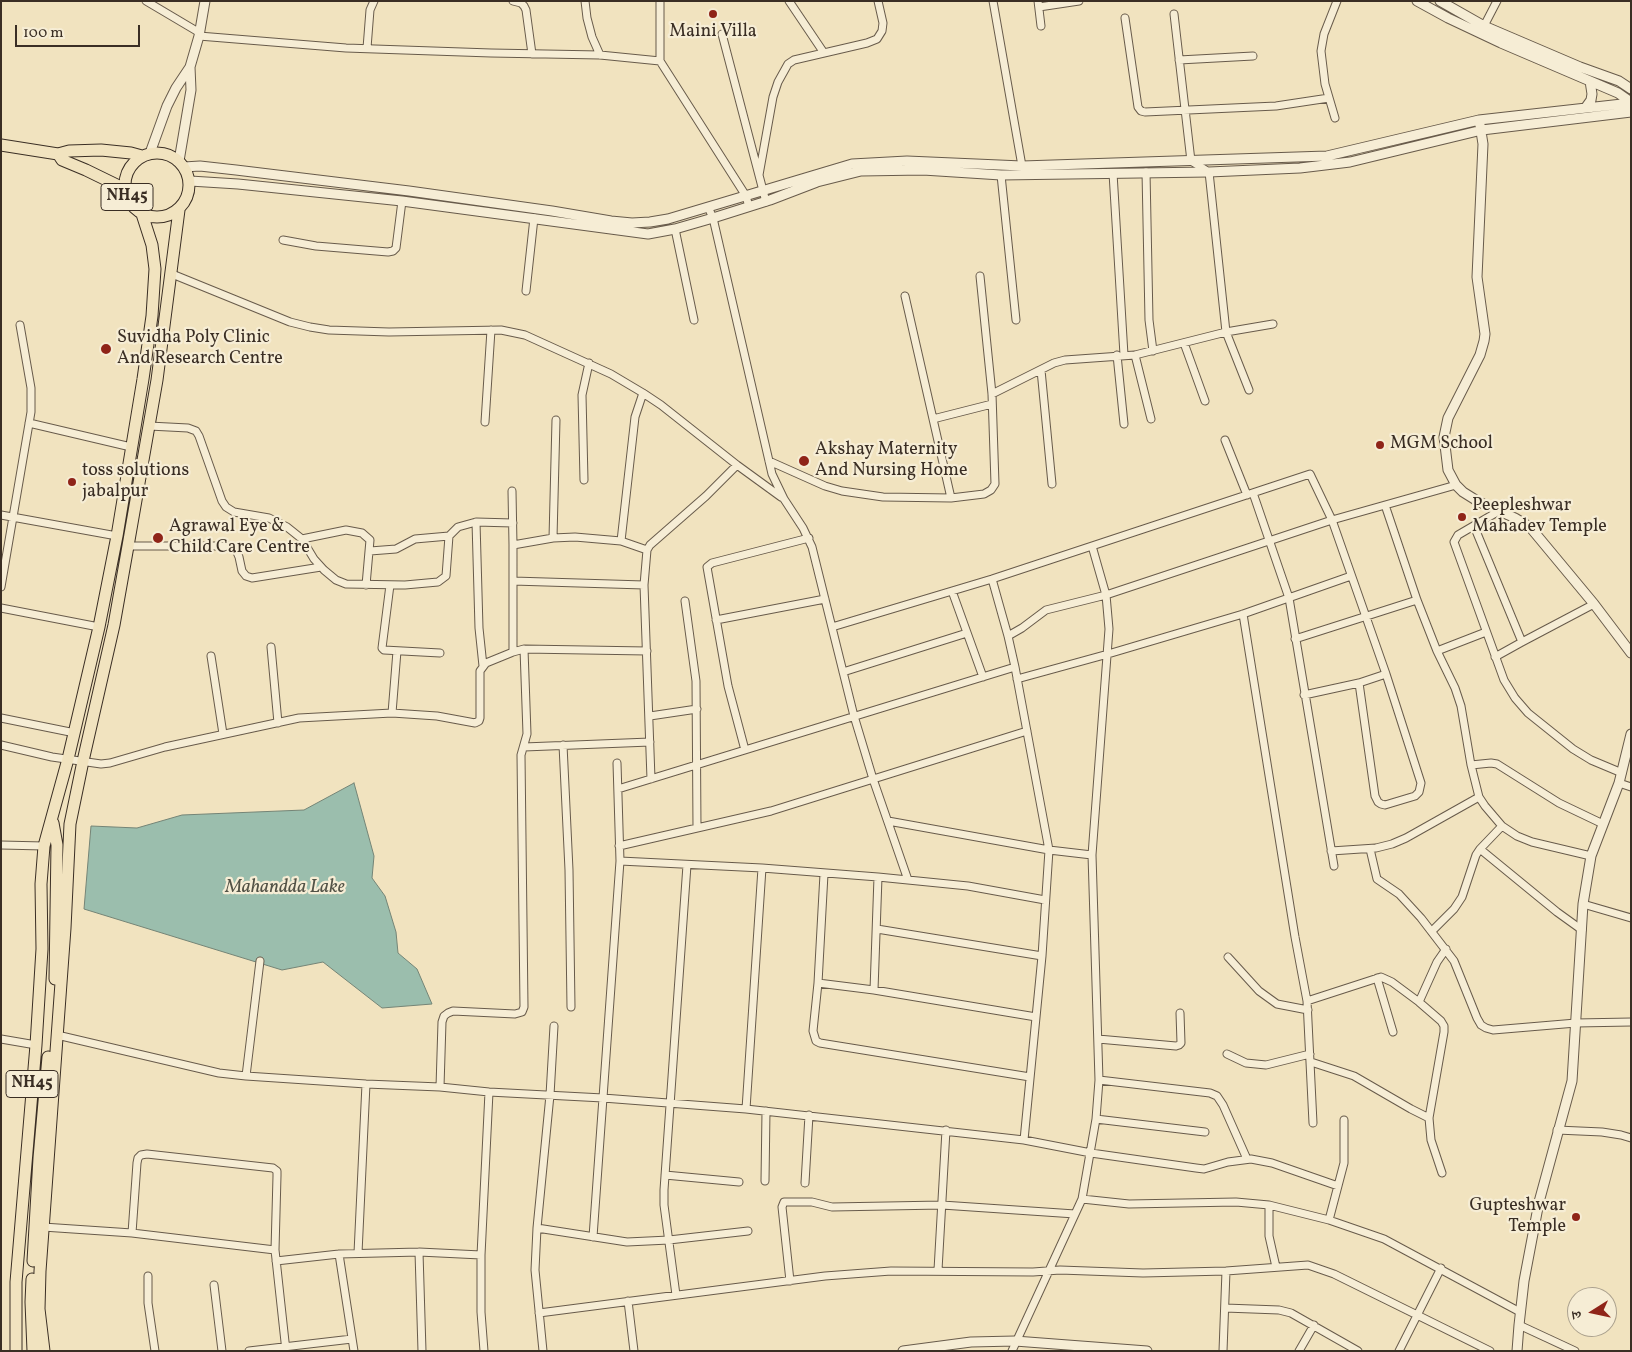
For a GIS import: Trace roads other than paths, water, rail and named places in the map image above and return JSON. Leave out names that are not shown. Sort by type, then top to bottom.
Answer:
[{"type":"highway","name":"NH45","points":[[1,145],[58,154],[69,151],[107,151],[146,155],[165,153],[182,164]]},
{"type":"highway","name":"NH45","points":[[58,154],[62,160],[125,189]]},
{"type":"highway","name":"NH45","points":[[146,155],[130,166],[125,181],[125,189],[130,204],[142,214],[157,218],[179,210],[188,197],[190,181]]},
{"type":"highway","points":[[182,164],[190,181]]},
{"type":"highway","name":"NH45","points":[[44,1351],[39,1309],[65,937],[70,824],[114,624],[128,546],[157,380],[179,210]]},
{"type":"highway","name":"NH45","points":[[16,1351],[18,1241],[36,1045],[42,949],[41,884],[44,846],[75,733],[100,627],[117,536],[152,316],[154,269],[152,245],[142,214]]},
{"type":"highway","points":[[33,1351],[31,1302],[39,1158],[54,981],[57,845],[52,819]]},
{"type":"highway","points":[[57,845],[70,824]]},
{"type":"street","points":[[205,1],[190,67],[191,90],[182,164],[409,191],[632,223],[668,219],[852,164],[907,161],[1022,166],[1327,156],[1479,120],[1631,102]]},
{"type":"street","points":[[367,48],[370,10],[374,1]]},
{"type":"street","points":[[513,1],[520,3],[526,10],[532,54]]},
{"type":"street","points":[[585,1],[592,38],[600,55]]},
{"type":"street","points":[[660,1],[660,61],[746,196],[750,207]]},
{"type":"street","points":[[790,1],[824,53]]},
{"type":"street","points":[[759,175],[773,97],[788,64],[794,60],[877,39],[882,31],[883,23],[878,1]]},
{"type":"street","points":[[993,1],[1022,166]]},
{"type":"street","points":[[1041,26],[1038,4],[1079,1]]},
{"type":"street","points":[[1335,118],[1324,77],[1321,51],[1324,34],[1337,1]]},
{"type":"street","points":[[1417,1],[1501,43],[1618,93],[1631,102]]},
{"type":"street","points":[[1440,1],[1484,26],[1619,82],[1631,89]]},
{"type":"street","points":[[1484,26],[1497,1]]},
{"type":"street","points":[[151,3],[199,34],[346,48],[600,55],[660,61]]},
{"type":"street","points":[[1174,14],[1191,161]]},
{"type":"street","points":[[1125,18],[1138,108],[1141,111],[1276,106],[1329,98]]},
{"type":"street","points":[[722,34],[766,202]]},
{"type":"street","points":[[1179,60],[1253,56]]},
{"type":"street","points":[[146,155],[176,88],[190,67]]},
{"type":"street","points":[[1586,107],[1591,100],[1592,94],[1590,81]]},
{"type":"street","points":[[190,181],[238,184],[402,201],[648,234],[675,229],[713,218],[766,202],[817,182],[861,171],[923,170],[1001,175],[1209,172],[1300,168],[1350,162],[1482,130],[1631,112]]},
{"type":"street","points":[[1479,120],[1483,144],[1478,277],[1485,334],[1480,355],[1448,418],[1444,437],[1448,470],[1456,485],[1478,502],[1516,518],[1530,527],[1594,604],[1631,653]]},
{"type":"street","points":[[1191,161],[1209,172]]},
{"type":"street","points":[[1146,172],[1149,320],[1153,351]]},
{"type":"street","points":[[1209,172],[1226,332],[1249,390]]},
{"type":"street","points":[[1113,173],[1124,424]]},
{"type":"street","points":[[1001,175],[1016,320]]},
{"type":"street","points":[[283,240],[316,246],[393,251],[396,248],[402,201]]},
{"type":"street","points":[[708,207],[713,218],[772,474],[784,499],[809,538],[854,716],[873,779],[908,880]]},
{"type":"street","points":[[526,291],[534,218]]},
{"type":"street","points":[[675,229],[694,320]]},
{"type":"street","points":[[172,274],[290,322],[310,327],[329,330],[389,332],[491,330],[513,331],[525,334],[589,363],[643,393],[784,499]]},
{"type":"street","points":[[769,460],[825,486],[842,491],[883,497],[951,498],[984,494],[991,490],[996,484],[992,394],[980,276]]},
{"type":"street","points":[[904,296],[951,498]]},
{"type":"street","points":[[1,587],[29,423],[31,388],[20,324]]},
{"type":"street","points":[[992,394],[1065,360],[1134,355],[1226,332],[1273,324]]},
{"type":"street","points":[[485,422],[491,330]]},
{"type":"street","points":[[1184,343],[1205,401]]},
{"type":"street","points":[[1134,355],[1151,419]]},
{"type":"street","points":[[584,480],[582,395],[589,363]]},
{"type":"street","points":[[1040,370],[1052,484]]},
{"type":"street","points":[[621,540],[635,417],[643,393]]},
{"type":"street","points":[[933,419],[992,404]]},
{"type":"street","points":[[554,538],[556,420]]},
{"type":"street","points":[[29,423],[131,447]]},
{"type":"street","points":[[149,426],[188,428],[196,431],[222,501],[226,507],[234,512],[278,521],[302,539],[320,567],[336,580],[346,584],[390,585],[430,583],[442,580],[446,576],[449,536]]},
{"type":"street","points":[[1224,440],[1270,540],[1289,598],[1334,866]]},
{"type":"street","points":[[651,779],[644,585],[647,550],[650,545],[706,496],[737,465]]},
{"type":"street","points":[[832,627],[992,579],[1310,474],[1332,520],[1386,674],[1421,783],[1420,792],[1414,796],[1385,805],[1381,804],[1375,796],[1359,683]]},
{"type":"street","points":[[1008,636],[1046,610],[1106,595],[1332,520],[1456,485]]},
{"type":"street","points":[[512,491],[512,652]]},
{"type":"street","points":[[1385,505],[1417,600],[1461,706],[1471,765],[1479,797],[1502,826],[1517,836],[1532,842],[1591,856]]},
{"type":"street","points":[[1499,511],[1458,535],[1454,542],[1504,680],[1514,698],[1528,713],[1573,749],[1591,760],[1622,773]]},
{"type":"street","points":[[1,515],[117,536]]},
{"type":"street","points":[[476,522],[480,637],[483,666]]},
{"type":"street","points":[[370,552],[396,549],[415,539],[449,536],[458,527],[466,523],[513,523]]},
{"type":"street","points":[[1474,526],[1522,642]]},
{"type":"street","points":[[302,539],[346,530],[362,533],[368,537],[370,540],[370,552],[366,585]]},
{"type":"street","points":[[513,545],[554,538],[575,537],[621,540],[647,550]]},
{"type":"street","points":[[745,750],[728,686],[706,570],[708,565],[809,538]]},
{"type":"street","points":[[128,546],[230,546],[236,550],[242,570],[246,576],[252,578],[320,567]]},
{"type":"street","points":[[1012,1351],[1082,1199],[1096,1119],[1099,1080],[1092,855],[1108,654],[1108,616],[1106,595],[1092,546]]},
{"type":"street","points":[[1017,679],[1243,614],[1352,576]]},
{"type":"street","points":[[992,579],[1015,667],[1049,850],[1042,956],[1024,1140]]},
{"type":"street","points":[[513,582],[644,585]]},
{"type":"street","points":[[390,585],[382,648],[386,651],[397,652],[440,653]]},
{"type":"street","points":[[952,591],[983,677]]},
{"type":"street","points":[[716,620],[825,599]]},
{"type":"street","points":[[1295,639],[1417,600]]},
{"type":"street","points":[[685,601],[696,670],[697,828]]},
{"type":"street","points":[[1495,658],[1594,604]]},
{"type":"street","points":[[1,608],[100,627]]},
{"type":"street","points":[[1243,614],[1307,1001],[1312,1123]]},
{"type":"street","points":[[843,672],[967,632]]},
{"type":"street","points":[[1438,651],[1486,632]]},
{"type":"street","points":[[271,647],[278,723]]},
{"type":"street","points":[[1,745],[52,757],[101,764],[165,747],[299,718],[392,713],[437,716],[475,724],[480,718],[480,671],[486,663],[524,649],[647,651]]},
{"type":"street","points":[[440,1087],[442,1022],[444,1016],[453,1011],[515,1014],[522,1012],[524,1006],[522,754],[527,734],[524,649]]},
{"type":"street","points":[[392,713],[397,652]]},
{"type":"street","points":[[211,656],[223,734]]},
{"type":"street","points":[[618,789],[1015,667]]},
{"type":"street","points":[[1304,695],[1359,683],[1386,674]]},
{"type":"street","points":[[650,716],[697,709]]},
{"type":"street","points":[[1,718],[75,733]]},
{"type":"street","points":[[619,846],[771,811],[1027,731]]},
{"type":"street","points":[[1517,1351],[1524,1281],[1539,1202],[1557,1130],[1572,1081],[1583,904],[1591,856],[1619,783],[1631,734]]},
{"type":"street","points":[[524,747],[650,742]]},
{"type":"street","points":[[563,745],[569,870],[571,1007]]},
{"type":"street","points":[[593,1237],[620,861],[617,763]]},
{"type":"street","points":[[1471,765],[1497,764],[1559,803],[1603,824]]},
{"type":"street","points":[[1619,783],[1631,788]]},
{"type":"street","points":[[1331,851],[1383,847],[1406,838],[1479,797]]},
{"type":"street","points":[[888,821],[1049,850],[1092,855]]},
{"type":"street","points":[[1432,931],[1454,909],[1462,897],[1470,878],[1473,863],[1480,849],[1502,826]]},
{"type":"street","points":[[1,845],[44,846]]},
{"type":"street","points":[[1370,849],[1377,878],[1399,894],[1432,931],[1454,960],[1476,1018],[1481,1025],[1486,1028],[1511,1029],[1576,1023],[1631,1022]]},
{"type":"street","points":[[1480,849],[1582,930]]},
{"type":"street","points":[[620,861],[762,868],[878,877],[968,886],[1045,900]]},
{"type":"street","points":[[676,1295],[664,1205],[687,865]]},
{"type":"street","points":[[746,1109],[762,868]]},
{"type":"street","points":[[824,874],[818,983],[812,1031],[814,1037],[820,1043],[1030,1077]]},
{"type":"street","points":[[874,990],[878,877]]},
{"type":"street","points":[[1583,904],[1631,918]]},
{"type":"street","points":[[877,929],[1042,956]]},
{"type":"street","points":[[1419,1002],[1437,962],[1446,948]]},
{"type":"street","points":[[1228,957],[1259,991],[1278,1004],[1308,1010]]},
{"type":"street","points":[[246,1076],[260,961]]},
{"type":"street","points":[[1307,1001],[1377,978],[1386,978],[1441,1021],[1444,1026],[1429,1118],[1431,1140],[1442,1173]]},
{"type":"street","points":[[1377,978],[1393,1032]]},
{"type":"street","points":[[818,983],[874,990],[1036,1017]]},
{"type":"street","points":[[1098,1038],[1176,1046],[1181,1042],[1180,1013]]},
{"type":"street","points":[[543,1351],[534,1270],[550,1095],[554,1026]]},
{"type":"street","points":[[57,1035],[219,1073],[603,1098],[809,1115],[1024,1140],[1091,1153],[1204,1168],[1247,1159],[1272,1163],[1338,1186]]},
{"type":"street","points":[[1,1039],[36,1045]]},
{"type":"street","points":[[1227,1054],[1246,1063],[1266,1065],[1310,1058],[1354,1076],[1429,1118]]},
{"type":"street","points":[[1099,1080],[1210,1093],[1217,1096],[1247,1159]]},
{"type":"street","points":[[358,1253],[366,1084]]},
{"type":"street","points":[[484,1351],[481,1312],[481,1255],[489,1092]]},
{"type":"street","points":[[765,1181],[766,1111]]},
{"type":"street","points":[[805,1183],[809,1115]]},
{"type":"street","points":[[1096,1119],[1205,1132]]},
{"type":"street","points":[[1330,1220],[1344,1163],[1344,1120]]},
{"type":"street","points":[[938,1270],[946,1130]]},
{"type":"street","points":[[1557,1130],[1602,1132],[1631,1138]]},
{"type":"street","points":[[132,1233],[137,1163],[141,1155],[147,1154],[274,1168],[277,1176],[275,1250],[286,1348]]},
{"type":"street","points":[[665,1175],[739,1182]]},
{"type":"street","points":[[1082,1199],[1129,1204],[1236,1202],[1268,1205],[1330,1220],[1384,1239],[1520,1312]]},
{"type":"street","points":[[790,1281],[782,1207],[784,1202],[812,1202],[832,1206],[942,1205],[1075,1214]]},
{"type":"street","points":[[1268,1205],[1269,1236],[1276,1267]]},
{"type":"street","points":[[44,1227],[132,1233],[275,1250]]},
{"type":"street","points":[[537,1228],[627,1242],[669,1240],[748,1231]]},
{"type":"street","points":[[419,1252],[422,1351]]},
{"type":"street","points":[[276,1261],[358,1253],[419,1252],[481,1255]]},
{"type":"street","points":[[339,1254],[354,1351]]},
{"type":"street","points":[[538,1313],[790,1281],[891,1271],[1060,1270],[1143,1273],[1226,1271],[1308,1265],[1334,1274],[1490,1351]]},
{"type":"street","points":[[1399,1351],[1441,1268]]},
{"type":"street","points":[[1224,1351],[1226,1271]]},
{"type":"street","points":[[148,1276],[148,1303],[155,1351]]},
{"type":"street","points":[[214,1285],[222,1351]]},
{"type":"street","points":[[628,1301],[634,1351]]},
{"type":"street","points":[[1225,1308],[1279,1310],[1291,1313],[1358,1351]]},
{"type":"street","points":[[1299,1351],[1314,1325]]},
{"type":"street","points":[[1518,1326],[1575,1351]]},
{"type":"street","points":[[249,1351],[352,1339]]},
{"type":"street","points":[[903,1351],[971,1342],[1015,1341],[1147,1351]]},
{"type":"water","name":"Mahandda Lake","points":[[354,783],[374,856],[372,878],[385,896],[396,932],[398,953],[417,969],[432,1004],[382,1008],[323,962],[282,970],[84,909],[91,826],[137,828],[182,815],[304,810]]},
{"type":"place","name":"Maini Villa","points":[[713,14]]},
{"type":"place","name":"Suvidha Poly Clinic And Research Centre","points":[[106,349]]},
{"type":"place","name":"MGM School","points":[[1380,445]]},
{"type":"place","name":"Akshay Maternity And Nursing Home","points":[[804,461]]},
{"type":"place","name":"toss solutions jabalpur","points":[[72,482]]},
{"type":"place","name":"Peepleshwar Mahadev Temple","points":[[1462,517]]},
{"type":"place","name":"Agrawal Eye & Child Care Centre","points":[[158,538]]},
{"type":"place","name":"Gupteshwar Temple","points":[[1576,1217]]}]
